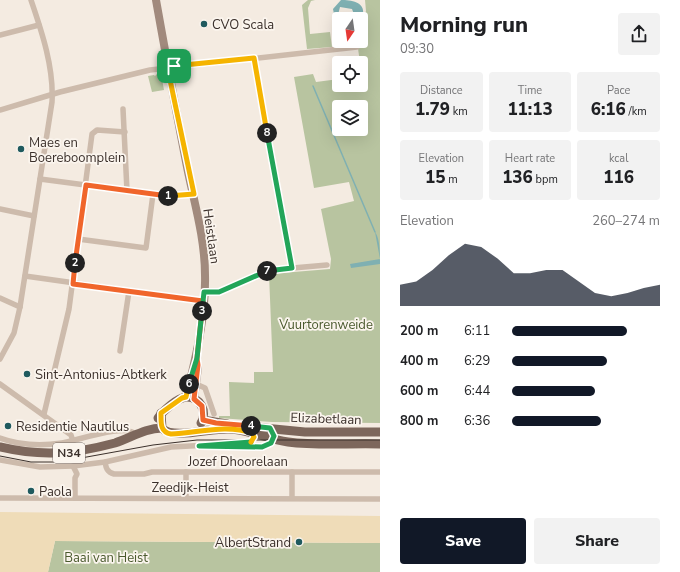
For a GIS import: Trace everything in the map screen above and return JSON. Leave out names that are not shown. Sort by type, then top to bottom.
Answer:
[{"type":"main road","name":"Heistlaan","points":[[156,0],[194,194],[205,265],[196,384],[190,398]]},
{"type":"main road","name":"Heistlaan","points":[[190,398],[197,358]]},
{"type":"main road","points":[[149,430],[155,424],[161,413],[182,398],[190,398],[202,406],[203,420],[197,427],[184,430],[182,434]]},
{"type":"main road","points":[[161,413],[162,428]]},
{"type":"main road","name":"Elizabetlaan","points":[[203,420],[216,423],[305,432],[380,432]]},
{"type":"main road","name":"N34","points":[[0,447],[34,453],[56,454],[102,446],[149,430],[162,428],[168,433],[182,434]]},
{"type":"main road","name":"Elizabetlaan","points":[[182,434],[228,429],[296,443],[380,444]]},
{"type":"street","points":[[0,359],[14,332],[20,307],[52,94],[47,55],[31,0]]},
{"type":"street","points":[[0,34],[39,25]]},
{"type":"street","points":[[0,110],[52,94],[168,67],[348,48]]},
{"type":"street","points":[[254,58],[292,268]]},
{"type":"street","points":[[123,109],[127,191]]},
{"type":"street","points":[[44,414],[69,309],[92,134],[97,130],[125,132]]},
{"type":"street","points":[[40,179],[153,194],[174,196],[194,194]]},
{"type":"street","points":[[78,239],[146,248],[153,194]]},
{"type":"street","points":[[0,209],[34,216]]},
{"type":"street","points":[[204,292],[219,292],[264,272],[327,265]]},
{"type":"street","points":[[25,276],[73,284],[203,301]]},
{"type":"street","points":[[120,350],[128,291]]},
{"type":"street","points":[[0,298],[20,307]]},
{"type":"street","points":[[0,384],[44,414],[71,435],[74,441]]},
{"type":"street","points":[[196,384],[205,388],[214,414]]},
{"type":"street","name":"Elizabetlaan","points":[[270,428],[273,432],[274,439]]},
{"type":"street","points":[[0,438],[20,443],[42,444],[74,441],[116,430],[131,431],[136,435]]},
{"type":"street","points":[[0,460],[40,467],[73,466],[105,462],[157,449],[248,443],[254,439],[252,433]]},
{"type":"street","points":[[199,446],[262,447],[268,445],[274,439]]},
{"type":"street","name":"Jozef Dhoorelaan","points":[[105,462],[106,469],[109,473],[114,474],[186,472],[380,472]]},
{"type":"street","points":[[73,466],[77,474],[75,478],[75,498]]},
{"type":"street","points":[[186,472],[186,498]]},
{"type":"street","points":[[292,472],[292,498]]},
{"type":"street","name":"Zeedijk-Heist","points":[[0,498],[380,499]]},
{"type":"green space","points":[[308,0],[315,0],[311,1],[308,8],[310,34],[330,32],[332,47],[307,49],[302,5]]},
{"type":"green space","name":"Vuurtorenweide","points":[[365,0],[380,0],[380,423],[272,422],[219,418],[219,416],[230,416],[229,382],[254,383],[254,372],[273,372],[269,274],[330,269],[331,259],[321,209],[354,201],[349,182],[314,188],[294,77],[313,74],[316,82],[332,80],[332,92],[368,92],[368,56],[359,56],[358,48],[368,48],[368,12],[366,12]]},
{"type":"green space","points":[[157,74],[161,74],[164,90],[152,92],[148,76],[155,76]]},
{"type":"green space","name":"Baai van Heist","points":[[55,541],[380,543],[380,572],[48,572]]},
{"type":"sand","name":"AlbertStrand","points":[[0,512],[380,516],[380,543],[55,541],[48,572],[0,572]]},
{"type":"water","points":[[341,0],[349,0],[360,4],[363,12],[353,12],[352,9],[340,7],[339,12],[334,12],[333,9]]},
{"type":"water","points":[[375,232],[379,242],[380,259]]},
{"type":"water","points":[[380,259],[380,264],[351,268],[350,264]]},
{"type":"waterway","points":[[313,86],[375,232]]},
{"type":"tram line","points":[[0,456],[31,462],[59,462],[153,445],[197,440],[380,440]]},
{"type":"place","name":"CVO Scala","points":[[204,24]]},
{"type":"place","name":"Maes en Boereboomplein","points":[[21,149]]},
{"type":"place","name":"Sint-Antonius-Abtkerk","points":[[27,374]]},
{"type":"place","name":"Residentie Nautilus","points":[[8,426]]},
{"type":"place","name":"Paola","points":[[31,491]]},
{"type":"place","name":"AlbertStrand","points":[[299,542]]},
{"type":"route","points":[[174,66],[168,67],[169,75],[194,194],[170,196],[86,185],[73,284],[203,301],[197,358],[197,380],[194,399],[199,402],[204,410],[203,420],[216,423],[270,428],[273,432],[274,439],[271,443],[262,447],[199,446],[248,443],[254,439],[254,436],[252,433],[237,429],[216,429],[182,434],[171,434],[165,431],[161,424],[161,413],[182,398],[186,397],[194,364],[197,358],[204,292],[219,292],[264,272],[275,269],[292,268],[254,58],[174,66]]}]
